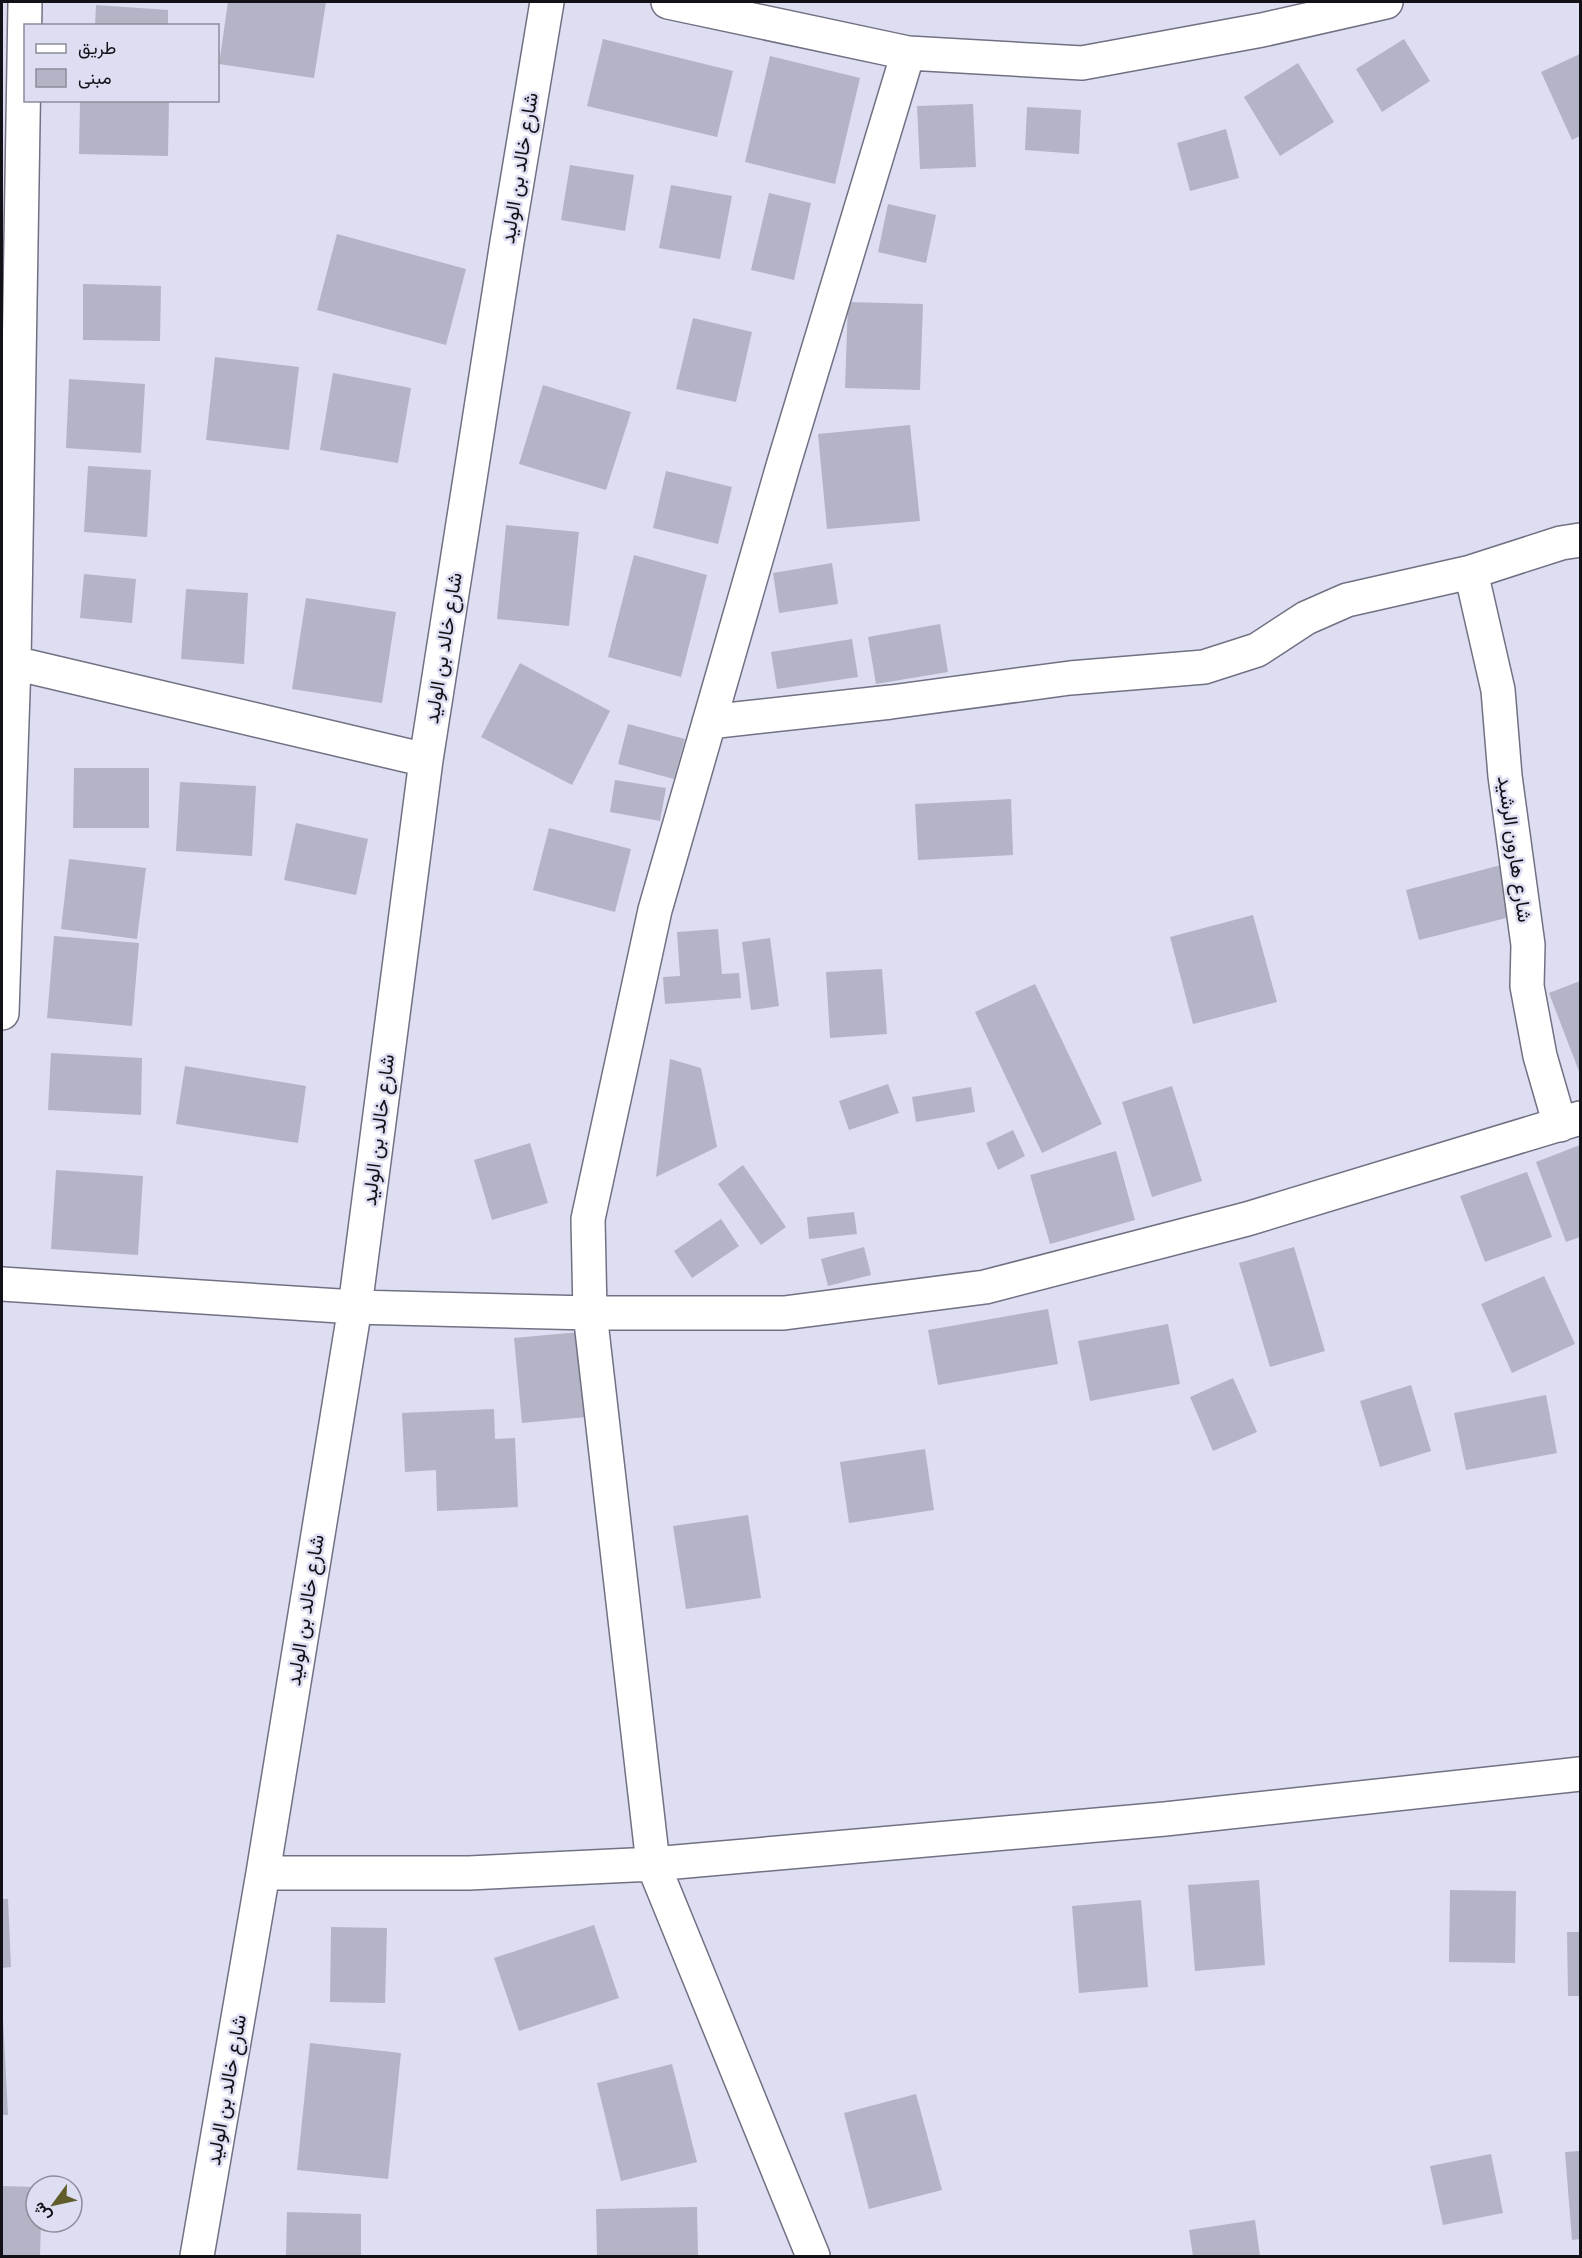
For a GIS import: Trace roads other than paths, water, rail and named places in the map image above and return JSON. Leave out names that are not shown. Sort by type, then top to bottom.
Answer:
[{"type":"street","points":[[25,2],[25,24]]},
{"type":"street","name":"شارع خالد بن الوليد","points":[[197,2256],[263,1873],[355,1307],[426,760],[547,2]]},
{"type":"street","points":[[668,2],[908,53],[1082,63],[1262,30],[1386,2]]},
{"type":"street","points":[[813,2256],[653,1864],[590,1313],[588,1219],[655,910],[783,466],[908,53]]},
{"type":"street","points":[[2,1013],[14,663],[24,62]]},
{"type":"street","points":[[709,722],[891,702],[1070,678],[1204,667],[1257,650],[1306,618],[1347,600],[1471,572],[1561,543],[1581,540]]},
{"type":"street","name":"شارع هارون الرشيد","points":[[1471,572],[1498,690],[1505,776],[1528,945],[1527,986],[1540,1056],[1570,1121]]},
{"type":"street","points":[[14,663],[426,760]]},
{"type":"street","points":[[2,1284],[355,1307],[590,1313],[784,1313],[986,1287],[1247,1220],[1570,1121]]},
{"type":"street","points":[[263,1873],[469,1873],[653,1864],[1165,1820],[1581,1774]]}]
